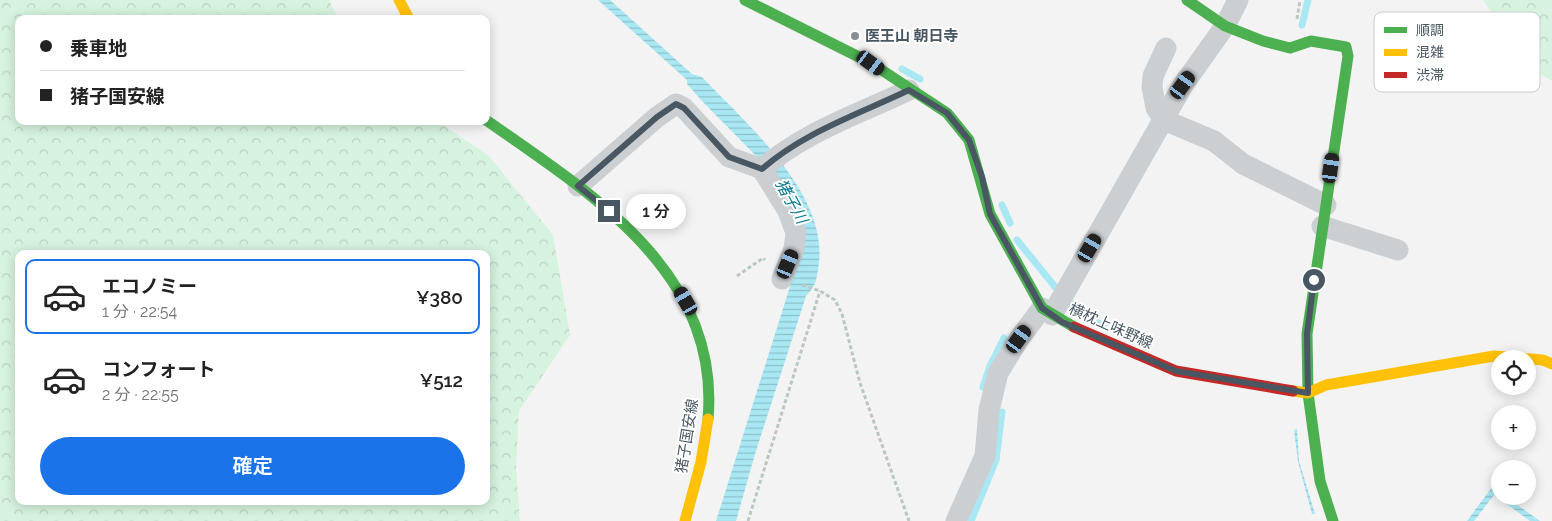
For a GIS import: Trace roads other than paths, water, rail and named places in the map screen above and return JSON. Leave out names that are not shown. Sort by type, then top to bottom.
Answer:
[{"type":"street","points":[[399,0],[407,15]]},
{"type":"street","points":[[745,0],[871,63],[909,90],[947,113],[969,140],[982,177],[990,214],[1047,311]]},
{"type":"street","points":[[1187,0],[1226,26],[1264,41],[1290,48],[1311,41],[1346,47],[1348,56],[1307,334],[1308,393],[1320,481],[1332,521]]},
{"type":"street","points":[[956,521],[984,456],[989,410],[998,374],[1019,339],[1047,311],[1164,120],[1183,85],[1226,26],[1238,0]]},
{"type":"street","points":[[1166,48],[1153,76],[1152,87],[1156,108],[1164,120],[1214,141],[1243,164],[1326,205]]},
{"type":"street","points":[[762,169],[781,152],[846,117],[909,90]]},
{"type":"street","points":[[578,186],[657,117],[676,104],[684,108],[729,157],[762,169],[788,211],[796,233],[794,249],[782,279]]},
{"type":"street","name":"猪子国安線","points":[[490,123],[578,186],[639,237],[670,273],[694,315],[706,359],[709,403],[701,458],[685,521]]},
{"type":"street","points":[[1322,226],[1398,250]]},
{"type":"street","name":"横枕上味野線","points":[[1047,311],[1062,322],[1176,371],[1308,393]]},
{"type":"street","points":[[1308,393],[1326,385],[1494,356],[1543,360],[1552,364]]},
{"type":"water","name":"猪子川","points":[[598,0],[610,0],[692,74],[702,77],[740,115],[780,160],[797,185],[810,210],[818,236],[819,262],[816,280],[806,296],[755,454],[736,521],[716,521],[798,261],[759,159],[702,101],[687,84],[687,80]]},
{"type":"water","points":[[1297,429],[1299,461],[1315,514],[1312,514],[1298,462],[1294,430]]},
{"type":"water","points":[[1491,488],[1491,499],[1474,521],[1467,521]]},
{"type":"water","points":[[1508,505],[1518,505],[1540,521],[1530,521]]},
{"type":"waterway","points":[[1302,25],[1308,0]]},
{"type":"waterway","points":[[902,69],[920,79]]},
{"type":"waterway","points":[[1002,205],[1010,223]]},
{"type":"waterway","points":[[1017,240],[1056,288]]},
{"type":"waterway","points":[[1068,301],[1086,316],[1104,326]]},
{"type":"waterway","points":[[983,387],[990,366],[1004,338]]},
{"type":"waterway","points":[[971,521],[996,460],[1002,412]]},
{"type":"place","name":"医王山 朝日寺","points":[[855,36]]}]
